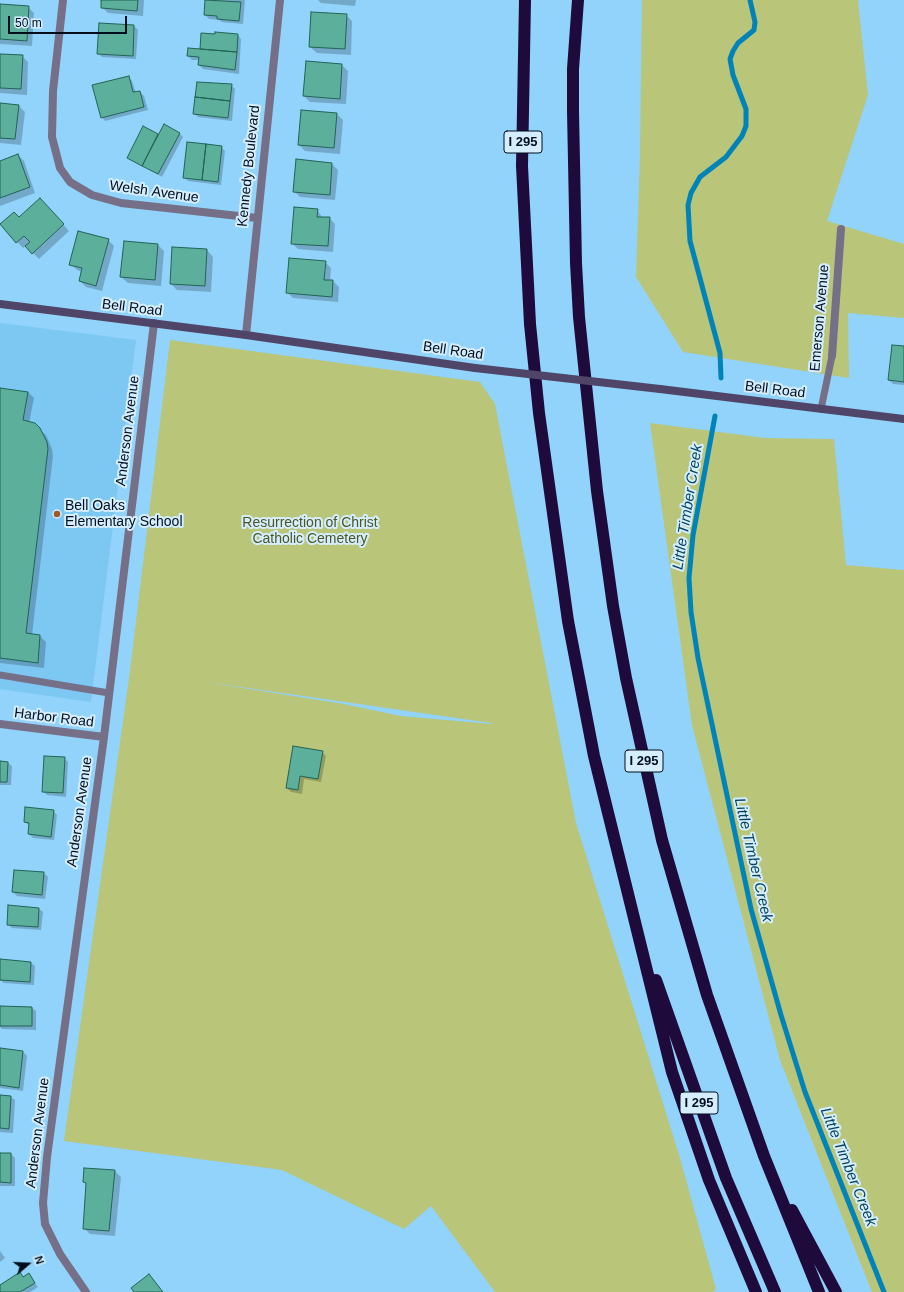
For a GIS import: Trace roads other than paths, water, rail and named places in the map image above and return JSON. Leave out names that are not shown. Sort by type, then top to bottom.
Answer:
[{"type":"highway","name":"I 295","points":[[525,0],[523,114],[524,200],[530,324],[539,412],[568,621],[594,756],[632,911],[724,1172],[776,1292]]},
{"type":"highway","name":"I 295","points":[[578,0],[573,69],[576,263],[589,428],[613,606],[633,708],[662,840],[707,995],[764,1156],[819,1292]]},
{"type":"highway","points":[[632,911],[672,1072],[709,1180],[756,1292]]},
{"type":"highway","points":[[764,1156],[836,1292]]},
{"type":"street","name":"Welsh Avenue","points":[[63,0],[53,90],[52,137],[60,168],[70,182],[92,195],[121,203],[257,218]]},
{"type":"street","name":"Kennedy Boulevard","points":[[246,335],[280,0]]},
{"type":"street","name":"Emerson Avenue","points":[[832,356],[841,229]]},
{"type":"street","name":"Bell Road","points":[[0,304],[246,335],[475,368],[904,419]]},
{"type":"street","name":"Anderson Avenue","points":[[86,1292],[60,1254],[45,1224],[43,1203],[47,1157],[104,737],[154,324]]},
{"type":"street","name":"Harbor Road","points":[[0,724],[104,737]]},
{"type":"lane","name":"Emerson Avenue","points":[[821,409],[832,356]]},
{"type":"lane","points":[[0,675],[109,693]]},
{"type":"waterway","name":"Little Timber Creek","points":[[721,378],[720,353],[690,241],[688,205],[691,193],[700,177],[726,157],[742,136],[746,126],[746,109],[733,75],[730,59],[738,43],[754,30],[755,22],[750,0]]},
{"type":"waterway","name":"Little Timber Creek","points":[[715,416],[693,535],[689,578],[691,612],[698,658],[751,909],[781,1015],[805,1092],[884,1292]]},
{"type":"place","name":"Bell Oaks Elementary School","points":[[57,514]]},
{"type":"park label","name":"Resurrection of Christ Catholic Cemetery","points":[[310,532]]}]
